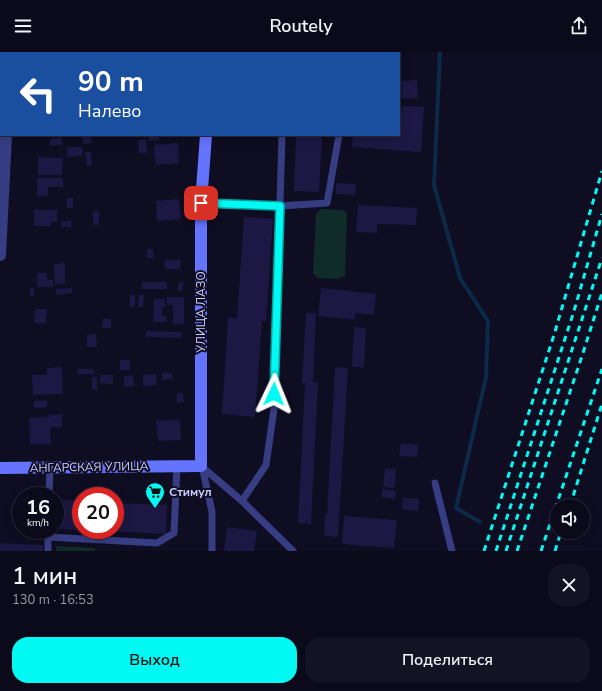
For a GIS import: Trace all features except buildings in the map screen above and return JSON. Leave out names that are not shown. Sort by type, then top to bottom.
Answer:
[{"type":"street","points":[[0,256],[6,136]]},
{"type":"street","name":"УЛИЦА ЛАЗО","points":[[202,466],[201,203],[206,136]]},
{"type":"street","points":[[177,466],[202,466]]},
{"type":"street","name":"АНГАРСКАЯ УЛИЦА","points":[[0,468],[177,466]]},
{"type":"lane","points":[[242,501],[266,466],[274,409],[282,136]]},
{"type":"lane","points":[[201,203],[280,206],[327,204],[339,136]]},
{"type":"lane","points":[[64,535],[157,547],[174,533],[177,466]]},
{"type":"lane","points":[[202,466],[242,501],[293,551]]},
{"type":"lane","points":[[202,466],[212,512],[212,551]]},
{"type":"lane","points":[[49,487],[50,467]]},
{"type":"lane","points":[[435,483],[452,551]]},
{"type":"lane","points":[[48,539],[48,551]]},
{"type":"green space","points":[[321,209],[343,210],[347,213],[345,276],[337,279],[318,278],[313,273],[316,214]]},
{"type":"green space","points":[[56,546],[95,548],[95,551],[56,551]]},
{"type":"waterway","points":[[440,52],[434,185],[460,278],[488,321],[486,377],[456,508],[480,522]]},
{"type":"railway","points":[[484,551],[554,335],[602,171]]},
{"type":"railway","points":[[496,551],[574,311],[602,214]]},
{"type":"railway","points":[[506,551],[602,258]]},
{"type":"railway","points":[[517,551],[602,293]]},
{"type":"railway","points":[[541,551],[602,369]]},
{"type":"railway","points":[[572,499],[602,404]]},
{"type":"railway","points":[[555,551],[559,539]]},
{"type":"place","name":"Стимул","points":[[155,509]]},
{"type":"route","points":[[201,203],[280,206],[274,394]]}]
